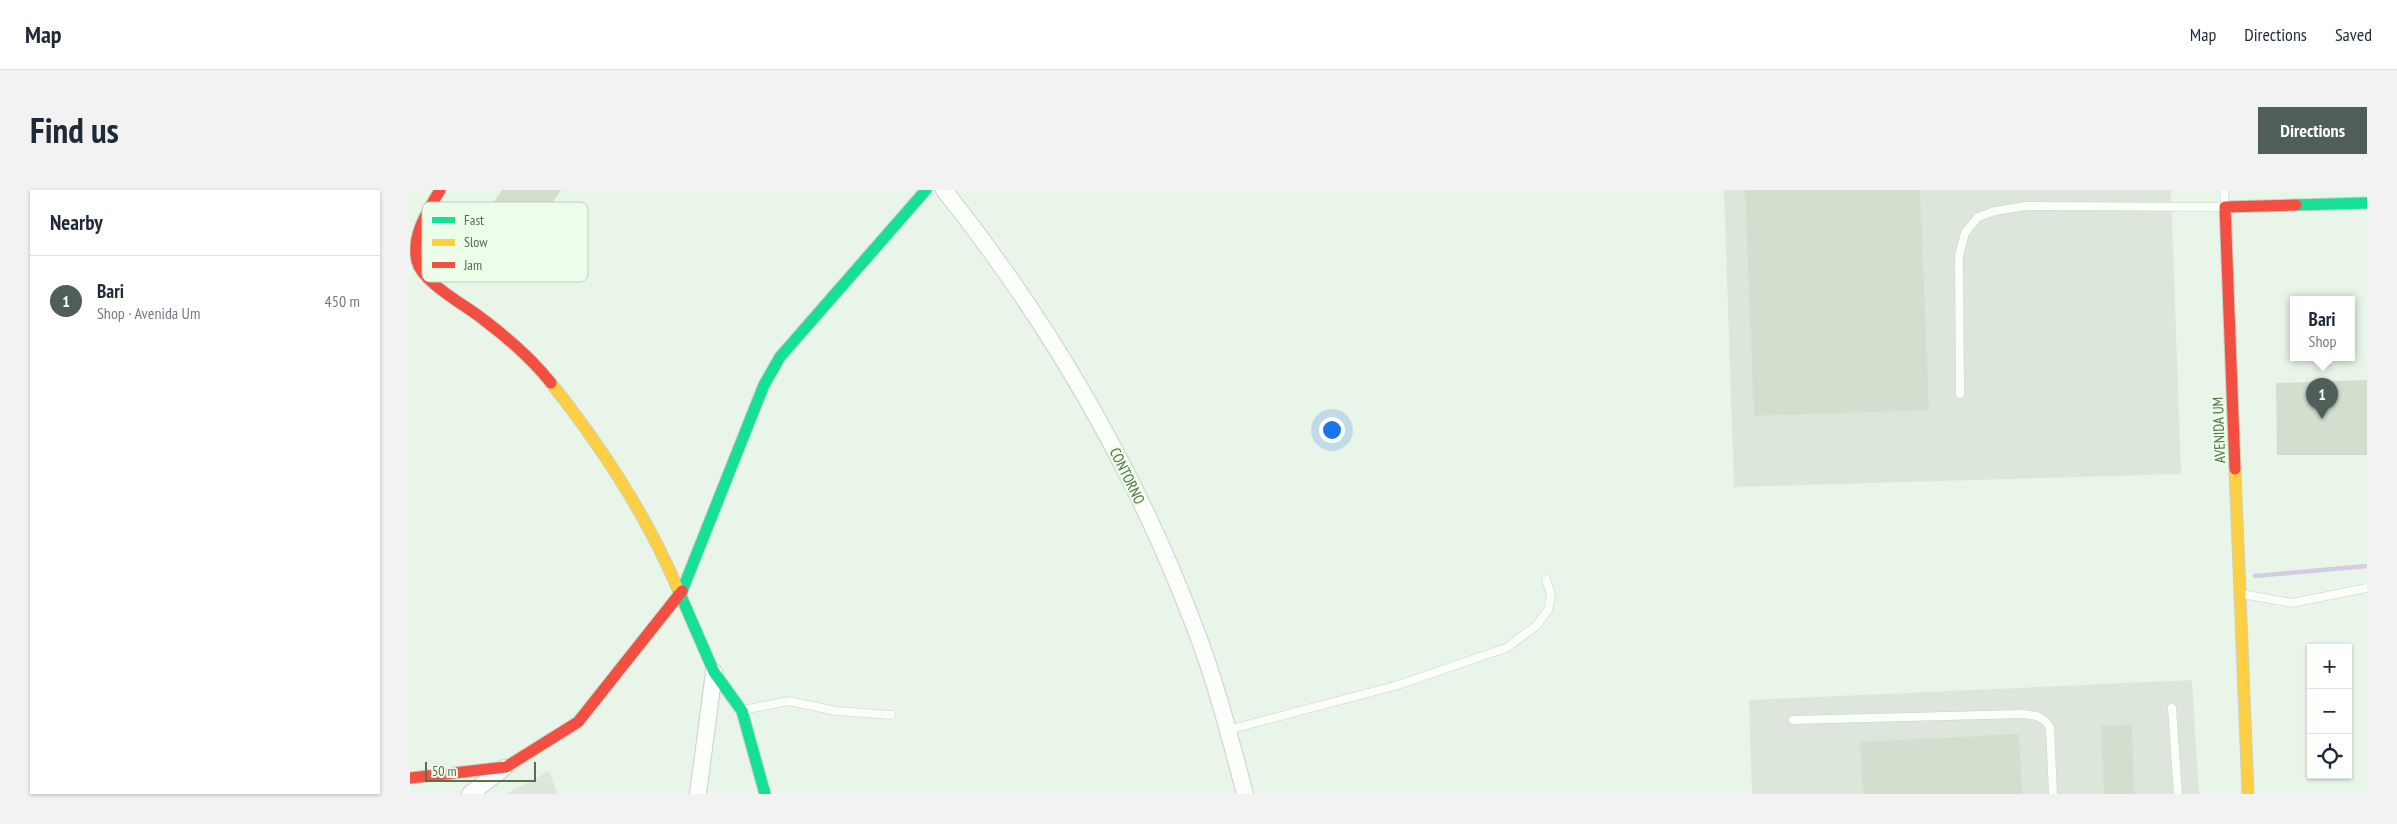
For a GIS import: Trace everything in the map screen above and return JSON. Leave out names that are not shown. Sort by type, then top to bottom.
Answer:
[{"type":"street","points":[[434,202],[440,190]]},
{"type":"street","points":[[470,794],[506,767],[578,722],[681,594],[761,393],[780,357],[926,190]]},
{"type":"street","name":"CONTORNO","points":[[944,190],[974,229],[1032,312],[1075,378],[1108,438],[1166,557],[1195,628],[1228,730],[1245,794]]},
{"type":"street","points":[[2225,207],[2367,203]]},
{"type":"street","name":"AVENIDA UM","points":[[2225,207],[2248,794]]},
{"type":"street","points":[[422,223],[416,242],[417,262],[422,269]]},
{"type":"street","points":[[432,282],[513,343],[549,380],[600,447],[659,544],[714,672],[742,711],[766,794]]},
{"type":"street","points":[[698,794],[714,672]]},
{"type":"street","points":[[410,778],[506,767]]},
{"type":"lane","points":[[1960,394],[1958,256],[1965,233],[1978,216],[1996,210],[2026,206],[2225,207],[2224,190]]},
{"type":"lane","points":[[1228,730],[1398,685],[1506,648],[1536,626],[1548,610],[1551,594],[1546,579]]},
{"type":"lane","points":[[2240,594],[2248,593],[2275,602],[2292,603],[2367,588]]},
{"type":"lane","points":[[742,711],[789,701],[836,711],[891,715]]},
{"type":"lane","points":[[2172,708],[2178,794]]},
{"type":"lane","points":[[1793,720],[2022,714],[2040,717],[2046,721],[2050,728],[2053,794]]},
{"type":"shaded area","points":[[1724,190],[2171,190],[2181,474],[1734,487]]},
{"type":"shaded area","points":[[2192,680],[2199,794],[1752,794],[1749,700]]},
{"type":"shaded area","points":[[549,771],[557,794],[506,794]]},
{"type":"building","points":[[502,190],[561,190],[553,202],[494,202]]},
{"type":"building","points":[[1745,190],[1920,190],[1929,410],[1754,416]]},
{"type":"building","points":[[2367,380],[2367,455],[2277,455],[2276,383]]},
{"type":"building","points":[[2132,725],[2134,794],[2104,794],[2101,726]]},
{"type":"building","points":[[2019,734],[2022,794],[1863,794],[1860,742]]},
{"type":"waterway","points":[[2255,576],[2367,566]]},
{"type":"traffic: fast","points":[[682,591],[764,385],[780,357],[926,190]]},
{"type":"traffic: fast","points":[[2296,205],[2367,203]]},
{"type":"traffic: fast","points":[[677,587],[714,672],[742,711],[765,794]]},
{"type":"traffic: slow","points":[[551,383],[621,481],[651,532],[677,587]]},
{"type":"traffic: slow","points":[[2235,469],[2248,794]]},
{"type":"traffic: jam","points":[[433,202],[440,190]]},
{"type":"traffic: jam","points":[[2235,469],[2225,207],[2296,205]]},
{"type":"traffic: jam","points":[[422,224],[416,242],[417,261],[422,270]]},
{"type":"traffic: jam","points":[[432,282],[511,342],[551,383]]},
{"type":"traffic: jam","points":[[410,778],[506,767],[578,722],[682,591]]},
{"type":"place","name":"Bari","points":[[2322,419]]}]
